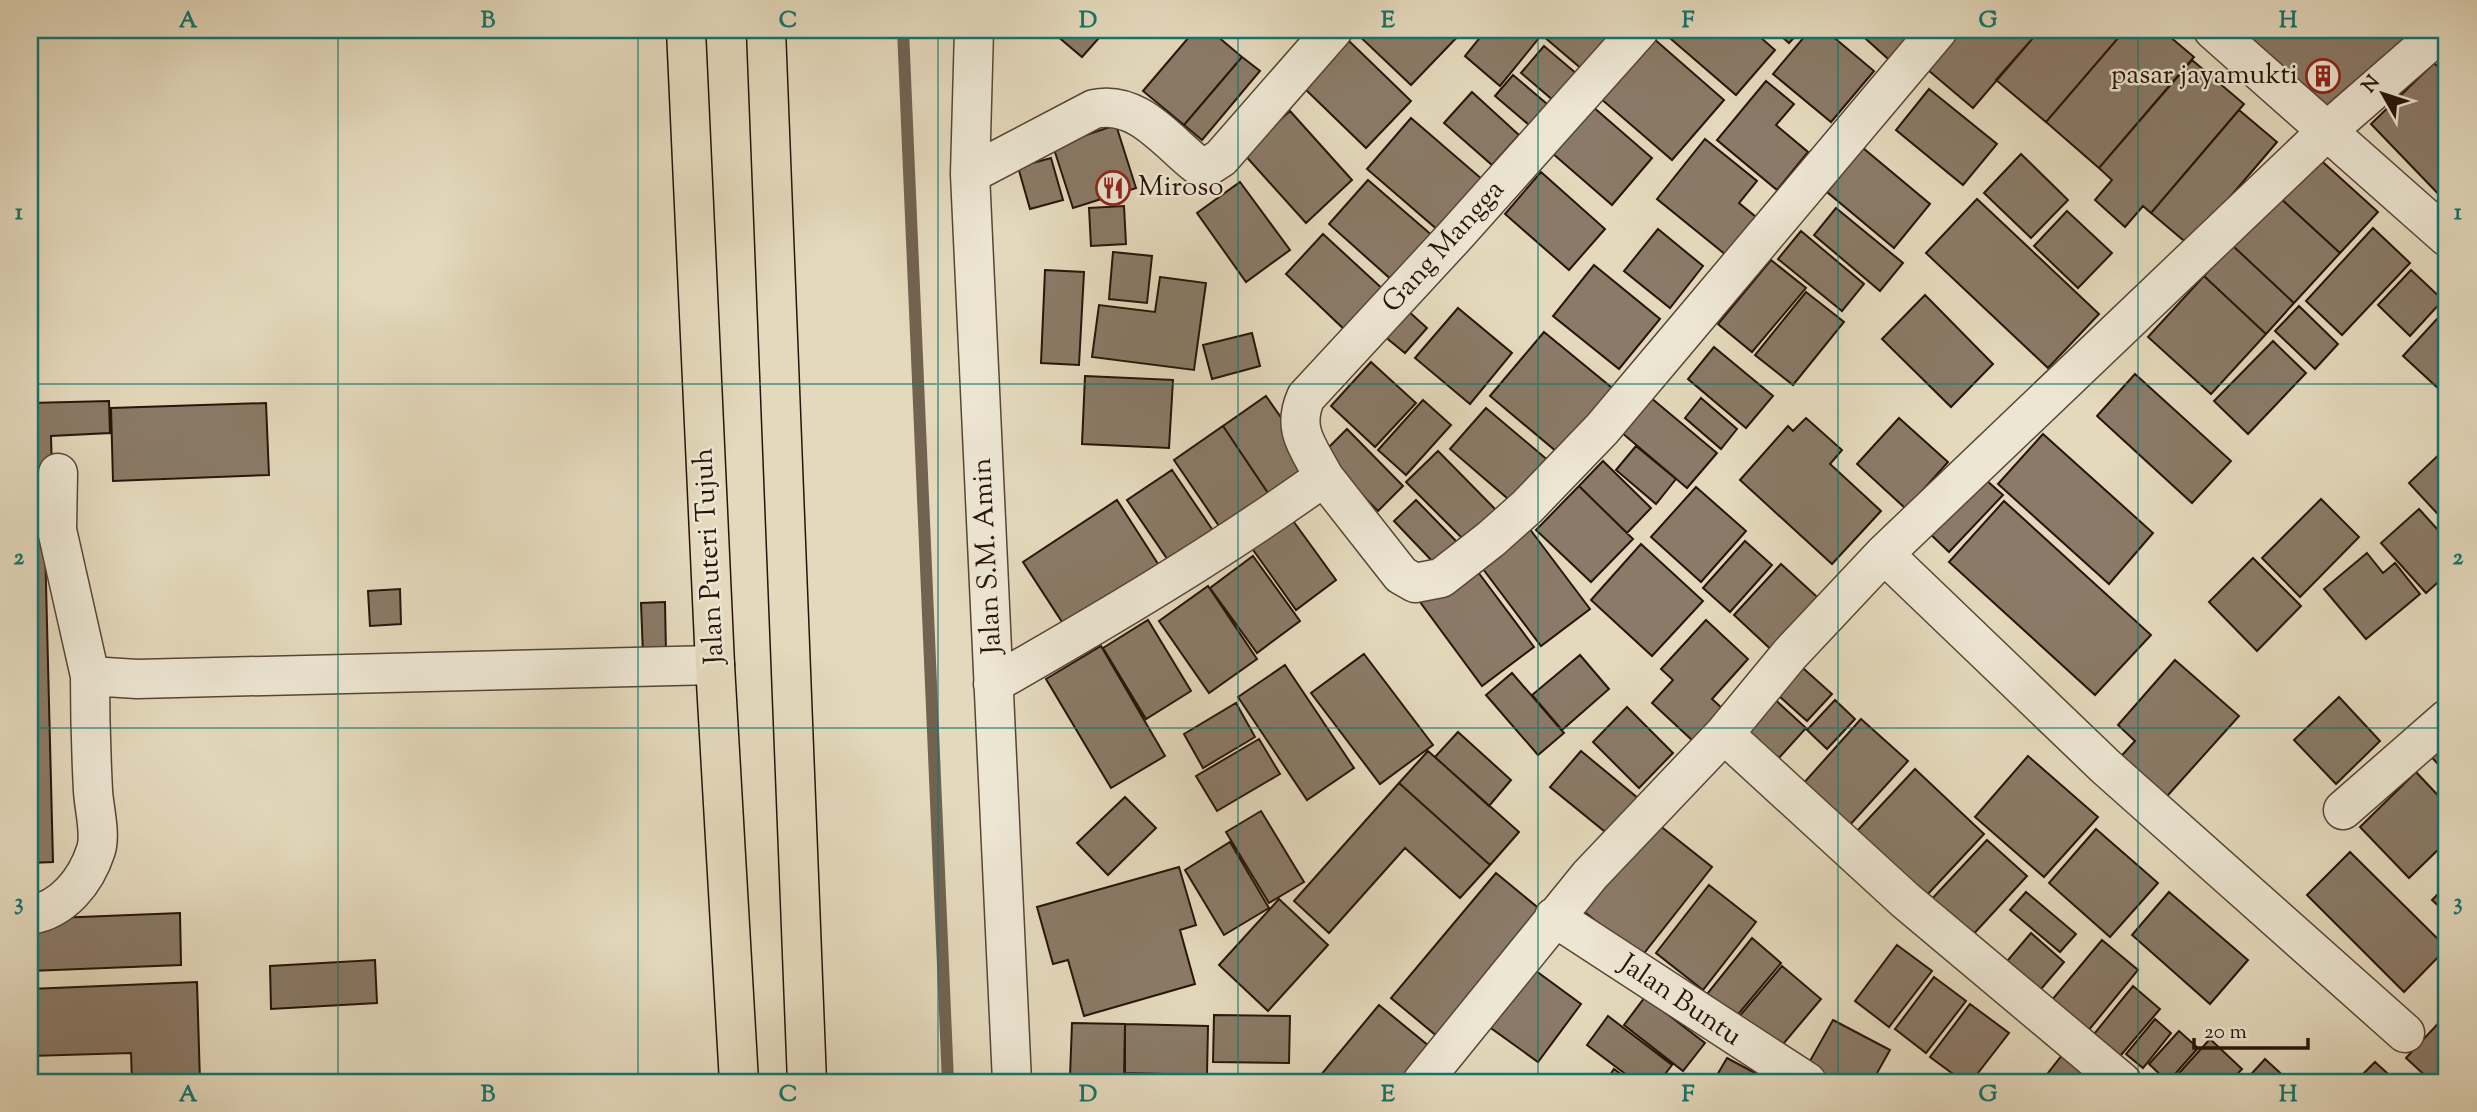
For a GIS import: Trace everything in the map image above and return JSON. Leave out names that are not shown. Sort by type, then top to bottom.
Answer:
[{"type":"highway","name":"Jalan Puteri Tujuh","points":[[686,30],[715,665],[739,1082]]},
{"type":"highway","points":[[766,30],[807,1082]]},
{"type":"street","name":"Jalan S.M. Amin","points":[[974,30],[970,173],[1012,1082]]},
{"type":"street","points":[[970,173],[1094,109],[1111,106],[1136,114],[1196,164],[1207,167],[1221,159],[1333,30]]},
{"type":"street","name":"Gang Mangga","points":[[1639,30],[1306,397],[1298,415],[1299,428],[1324,477],[1401,575],[1415,583],[1441,578],[1527,507],[1602,429],[1938,30]]},
{"type":"street","points":[[2213,30],[2447,237]]},
{"type":"street","points":[[1422,1082],[1554,918],[1724,734],[1790,654],[1884,554],[2327,131],[2443,30]]},
{"type":"street","points":[[30,915],[41,913],[66,899],[83,878],[97,848],[90,741],[90,676],[57,530],[58,473]]},
{"type":"street","points":[[993,684],[1113,615],[1251,530],[1324,477]]},
{"type":"street","points":[[1884,554],[2106,767],[2404,1032]]},
{"type":"street","points":[[90,676],[137,679],[715,665]]},
{"type":"street","points":[[2343,810],[2447,719]]},
{"type":"street","points":[[1724,734],[1905,900],[2122,1082]]},
{"type":"street","name":"Jalan Buntu","points":[[1554,918],[1807,1082]]},
{"type":"building","points":[[1050,30],[1106,30],[1082,57]]},
{"type":"building","points":[[1195,30],[1210,30],[1242,57],[1184,125],[1143,91]]},
{"type":"building","points":[[1457,30],[1461,33],[1411,85],[1355,32]]},
{"type":"building","points":[[1486,30],[1529,30],[1539,38],[1500,86],[1465,56]]},
{"type":"building","points":[[1536,30],[1617,30],[1583,70]]},
{"type":"building","points":[[1667,30],[1752,30],[1775,50],[1736,95],[1664,33]]},
{"type":"building","points":[[1774,30],[1801,30],[1789,43]]},
{"type":"building","points":[[1810,30],[1825,30],[1874,71],[1831,122],[1773,74]]},
{"type":"building","points":[[1856,30],[1929,30],[1896,66]]},
{"type":"building","points":[[1953,30],[2040,30],[1973,108],[1922,65]]},
{"type":"building","points":[[2040,30],[2125,30],[2046,122],[1996,80]]},
{"type":"building","points":[[2125,30],[2162,30],[2194,57],[2099,168],[2046,122]]},
{"type":"building","name":"pasar jayamukti","points":[[2232,30],[2416,30],[2322,122]]},
{"type":"building","points":[[1653,38],[1724,100],[1672,160],[1600,98]]},
{"type":"building","points":[[1349,41],[1411,101],[1366,148],[1304,88]]},
{"type":"building","points":[[1544,46],[1584,80],[1561,107],[1521,73]]},
{"type":"building","points":[[1242,57],[1260,71],[1202,140],[1184,125]]},
{"type":"building","points":[[2192,60],[2244,104],[2151,213],[2143,206],[2125,227],[2095,200],[2112,180],[2099,168]]},
{"type":"building","points":[[2434,63],[2447,76],[2447,203],[2371,124]]},
{"type":"building","points":[[1513,75],[1553,109],[1535,130],[1495,96]]},
{"type":"building","points":[[1766,81],[1794,104],[1776,125],[1808,152],[1777,190],[1717,140]]},
{"type":"building","points":[[1929,89],[1997,144],[1963,185],[1896,130]]},
{"type":"building","points":[[1472,92],[1519,135],[1492,165],[1444,123]]},
{"type":"building","points":[[1592,106],[1652,158],[1612,205],[1552,153]]},
{"type":"building","points":[[2239,110],[2277,142],[2189,245],[2151,213]]},
{"type":"building","points":[[1290,111],[1352,180],[1306,223],[1243,153]]},
{"type":"building","points":[[1411,118],[1483,180],[1439,231],[1367,169]]},
{"type":"building","points":[[1116,125],[1136,188],[1073,208],[1053,146]]},
{"type":"building","points":[[1705,139],[1757,181],[1739,203],[1756,217],[1726,255],[1657,199]]},
{"type":"building","points":[[1863,148],[1930,204],[1894,248],[1827,192]]},
{"type":"building","points":[[2021,154],[2068,200],[2031,238],[1984,193]]},
{"type":"building","points":[[2315,155],[2378,212],[2340,253],[2278,196]]},
{"type":"building","points":[[1051,158],[1063,200],[1030,209],[1018,167]]},
{"type":"building","points":[[1541,172],[1605,229],[1569,270],[1505,214]]},
{"type":"building","points":[[1368,180],[1434,237],[1394,282],[1329,224]]},
{"type":"building","points":[[1240,182],[1290,250],[1246,282],[1197,213]]},
{"type":"building","points":[[2278,196],[2340,253],[2294,303],[2232,245]]},
{"type":"building","points":[[1977,199],[2099,314],[2048,368],[1926,253]]},
{"type":"building","points":[[1124,206],[1126,244],[1091,246],[1089,208]]},
{"type":"building","points":[[1836,208],[1903,263],[1880,291],[1814,235]]},
{"type":"building","points":[[2067,211],[2112,253],[2078,288],[2034,246]]},
{"type":"building","points":[[2373,228],[2410,263],[2342,335],[2306,301]]},
{"type":"building","points":[[1658,229],[1703,266],[1670,308],[1624,271]]},
{"type":"building","points":[[1801,231],[1864,284],[1842,311],[1778,259]]},
{"type":"building","points":[[1323,234],[1386,292],[1348,333],[1286,274]]},
{"type":"building","points":[[2232,245],[2294,303],[2266,334],[2204,276]]},
{"type":"building","points":[[1113,252],[1152,256],[1147,303],[1109,299]]},
{"type":"building","points":[[1771,260],[1806,288],[1752,352],[1718,324]]},
{"type":"building","points":[[1594,265],[1660,319],[1619,369],[1553,316]]},
{"type":"building","points":[[1045,270],[1084,272],[1079,365],[1041,363]]},
{"type":"building","points":[[2411,270],[2443,300],[2410,336],[2378,305]]},
{"type":"building","points":[[2204,276],[2266,334],[2211,394],[2148,337]]},
{"type":"building","points":[[1160,277],[1206,283],[1194,370],[1092,357],[1099,305],[1155,312]]},
{"type":"building","points":[[1806,292],[1844,322],[1793,385],[1755,355]]},
{"type":"building","points":[[1925,295],[1993,364],[1951,407],[1882,339]]},
{"type":"building","points":[[2299,306],[2338,344],[2315,369],[2275,331]]},
{"type":"building","points":[[1458,308],[1512,353],[1470,404],[1415,358]]},
{"type":"building","points":[[2447,308],[2447,383],[2440,390],[2403,356]]},
{"type":"building","points":[[1407,310],[1427,328],[1405,353],[1384,336]]},
{"type":"building","points":[[1544,332],[1617,392],[1563,457],[1490,396]]},
{"type":"building","points":[[1252,333],[1260,366],[1212,379],[1203,345]]},
{"type":"building","points":[[2273,341],[2306,373],[2248,434],[2214,401]]},
{"type":"building","points":[[1714,347],[1773,396],[1746,428],[1688,379]]},
{"type":"building","points":[[1371,362],[1416,403],[1375,447],[1331,406]]},
{"type":"building","points":[[2135,374],[2231,461],[2192,503],[2097,416]]},
{"type":"building","points":[[1085,376],[1173,380],[1169,448],[1082,444]]},
{"type":"building","points":[[1644,392],[1717,453],[1687,488],[1615,427]]},
{"type":"building","points":[[1266,396],[1312,462],[1268,493],[1223,426]]},
{"type":"building","points":[[1701,398],[1737,429],[1721,449],[1685,418]]},
{"type":"building","points":[[1423,400],[1451,425],[1406,475],[1378,450]]},
{"type":"building","points":[[109,401],[110,433],[51,436],[52,471],[30,472],[30,403]]},
{"type":"building","points":[[266,403],[269,475],[113,481],[111,408]]},
{"type":"building","points":[[1486,408],[1550,462],[1514,504],[1450,449]]},
{"type":"building","points":[[1806,418],[1842,450],[1830,464],[1881,511],[1832,564],[1740,480],[1788,426],[1793,431]]},
{"type":"building","points":[[1899,418],[1948,462],[1906,509],[1857,464]]},
{"type":"building","points":[[1223,426],[1268,493],[1219,526],[1174,460]]},
{"type":"building","points":[[1347,429],[1403,486],[1378,511],[1322,454]]},
{"type":"building","points":[[2043,434],[2153,533],[2109,584],[1998,484]]},
{"type":"building","points":[[1636,446],[1676,479],[1656,504],[1616,470]]},
{"type":"building","points":[[2447,447],[2447,524],[2409,483]]},
{"type":"building","points":[[1438,451],[1498,512],[1467,543],[1406,482]]},
{"type":"building","points":[[1603,461],[1651,508],[1627,533],[1579,486]]},
{"type":"building","points":[[1172,470],[1214,532],[1170,563],[1127,500]]},
{"type":"building","points":[[1977,472],[2003,495],[1949,552],[1924,528]]},
{"type":"building","points":[[1579,486],[1633,539],[1591,582],[1536,530]]},
{"type":"building","points":[[1696,487],[1746,531],[1701,582],[1651,537]]},
{"type":"building","points":[[2321,499],[2359,537],[2300,597],[2262,558]]},
{"type":"building","points":[[1117,500],[1160,567],[1066,628],[1023,562]]},
{"type":"building","points":[[1416,500],[1457,542],[1435,564],[1394,521]]},
{"type":"building","points":[[2004,501],[2151,635],[2095,695],[1949,562]]},
{"type":"building","points":[[44,505],[53,862],[30,863],[30,506]]},
{"type":"building","points":[[2419,509],[2447,540],[2447,574],[2426,593],[2381,543]]},
{"type":"building","points":[[1291,518],[1336,580],[1296,610],[1251,547]]},
{"type":"building","points":[[1529,528],[1590,609],[1541,646],[1480,565]]},
{"type":"building","points":[[1745,541],[1772,565],[1730,612],[1703,588]]},
{"type":"building","points":[[1641,544],[1703,601],[1652,656],[1591,600]]},
{"type":"building","points":[[2367,553],[2383,573],[2395,563],[2420,594],[2366,639],[2324,589]]},
{"type":"building","points":[[1253,556],[1300,621],[1257,653],[1210,588]]},
{"type":"building","points":[[2253,558],[2301,606],[2257,651],[2209,602]]},
{"type":"building","points":[[1472,564],[1534,647],[1482,686],[1420,602]]},
{"type":"building","points":[[1781,564],[1826,605],[1778,656],[1734,615]]},
{"type":"building","points":[[1208,586],[1257,659],[1209,693],[1159,621]]},
{"type":"building","points":[[400,589],[401,624],[370,626],[368,591]]},
{"type":"building","points":[[665,602],[666,654],[643,655],[641,603]]},
{"type":"building","points":[[1148,620],[1191,691],[1146,719],[1103,648]]},
{"type":"building","points":[[1706,620],[1748,659],[1712,699],[1723,709],[1693,741],[1652,703],[1673,680],[1661,669]]},
{"type":"building","points":[[1101,646],[1165,756],[1111,788],[1046,679]]},
{"type":"building","points":[[1364,654],[1433,745],[1380,784],[1311,693]]},
{"type":"building","points":[[1580,655],[1609,689],[1562,730],[1532,695]]},
{"type":"building","points":[[2175,660],[2239,716],[2160,804],[2114,764],[2135,741],[2118,725]]},
{"type":"building","points":[[1795,661],[1832,694],[1807,721],[1770,688]]},
{"type":"building","points":[[1285,665],[1354,768],[1307,800],[1238,697]]},
{"type":"building","points":[[1512,673],[1564,733],[1538,755],[1486,695]]},
{"type":"building","points":[[1769,694],[1806,728],[1777,760],[1740,726]]},
{"type":"building","points":[[2339,697],[2380,741],[2336,784],[2294,740]]},
{"type":"building","points":[[1835,700],[1855,719],[1827,749],[1807,730]]},
{"type":"building","points":[[1236,703],[1255,737],[1203,768],[1184,734]]},
{"type":"building","points":[[1627,707],[1673,753],[1639,788],[1593,742]]},
{"type":"building","points":[[1861,719],[1908,761],[1848,827],[1802,785]]},
{"type":"building","points":[[2447,731],[2447,774],[2426,751]]},
{"type":"building","points":[[1458,732],[1511,780],[1489,806],[1435,757]]},
{"type":"building","points":[[1259,739],[1280,774],[1217,811],[1196,776]]},
{"type":"building","points":[[1428,751],[1519,832],[1490,865],[1399,783]]},
{"type":"building","points":[[1581,751],[1639,799],[1609,835],[1550,787]]},
{"type":"building","points":[[2028,756],[2098,817],[2044,877],[1975,817]]},
{"type":"building","points":[[1915,769],[1984,834],[1927,895],[1857,831]]},
{"type":"building","points":[[2416,772],[2447,805],[2447,841],[2409,878],[2360,827]]},
{"type":"building","points":[[1399,783],[1490,865],[1460,898],[1405,848],[1329,933],[1294,901]]},
{"type":"building","points":[[1125,797],[1156,828],[1108,875],[1077,843]]},
{"type":"building","points":[[1261,811],[1304,882],[1269,903],[1226,832]]},
{"type":"building","points":[[1654,821],[1712,867],[1641,957],[1582,910]]},
{"type":"building","points":[[2096,829],[2158,883],[2110,937],[2049,883]]},
{"type":"building","points":[[1987,840],[2027,876],[1969,939],[1929,902]]},
{"type":"building","points":[[1230,842],[1269,908],[1224,935],[1185,870]]},
{"type":"building","points":[[2350,852],[2447,948],[2404,992],[2307,895]]},
{"type":"building","points":[[1179,867],[1196,925],[1180,930],[1195,984],[1084,1016],[1068,960],[1053,964],[1037,907]]},
{"type":"building","points":[[1496,873],[1548,916],[1444,1042],[1391,998]]},
{"type":"building","points":[[1709,885],[1756,922],[1703,990],[1656,953]]},
{"type":"building","points":[[2447,885],[2447,914],[2432,900]]},
{"type":"building","points":[[2026,892],[2076,934],[2060,952],[2010,910]]},
{"type":"building","points":[[2169,892],[2248,960],[2210,1004],[2132,935]]},
{"type":"building","points":[[1279,899],[1328,945],[1268,1011],[1219,965]]},
{"type":"building","points":[[180,913],[181,965],[30,971],[30,919]]},
{"type":"building","points":[[2031,933],[2064,962],[2036,995],[2003,966]]},
{"type":"building","points":[[1752,938],[1781,963],[1735,1018],[1707,994]]},
{"type":"building","points":[[2102,940],[2138,970],[2088,1031],[2051,1001]]},
{"type":"building","points":[[1897,945],[1932,971],[1889,1027],[1855,1001]]},
{"type":"building","points":[[375,960],[377,1003],[271,1009],[270,966]]},
{"type":"building","points":[[1782,966],[1821,999],[1778,1050],[1738,1018]]},
{"type":"building","points":[[1532,968],[1581,1004],[1538,1062],[1488,1026]]},
{"type":"building","points":[[1934,977],[1966,1001],[1926,1053],[1895,1029]]},
{"type":"building","points":[[197,982],[200,1082],[132,1082],[131,1053],[30,1056],[30,989]]},
{"type":"building","points":[[2133,986],[2160,1009],[2116,1061],[2090,1039]]},
{"type":"building","points":[[1645,997],[1705,1043],[1683,1071],[1624,1025]]},
{"type":"building","points":[[1970,1004],[2009,1033],[1971,1082],[1964,1082],[1930,1057]]},
{"type":"building","points":[[1379,1005],[1435,1051],[1409,1082],[1315,1082]]},
{"type":"building","points":[[2447,1014],[2447,1082],[2432,1082],[2406,1058]]},
{"type":"building","points":[[1214,1015],[1290,1016],[1289,1063],[1213,1062]]},
{"type":"building","points":[[1608,1016],[1672,1065],[1659,1082],[1636,1082],[1587,1045]]},
{"type":"building","points":[[2155,1019],[2171,1033],[2143,1068],[2126,1054]]},
{"type":"building","points":[[1833,1020],[1890,1050],[1872,1082],[1832,1082],[1806,1068]]},
{"type":"building","points":[[1072,1023],[1125,1024],[1124,1078],[1070,1077]]},
{"type":"building","points":[[1125,1024],[1208,1026],[1207,1075],[1125,1073]]},
{"type":"building","points":[[2179,1031],[2198,1048],[2168,1082],[2149,1064]]},
{"type":"building","points":[[2210,1039],[2242,1069],[2230,1082],[2171,1082]]},
{"type":"building","points":[[2066,1050],[2107,1082],[2041,1082]]},
{"type":"building","points":[[1727,1058],[1772,1082],[1713,1082]]},
{"type":"building","points":[[2265,1059],[2290,1082],[2244,1082]]},
{"type":"building","points":[[2375,1062],[2397,1082],[2355,1082]]},
{"type":"building","points":[[1614,1069],[1632,1082],[1605,1082]]},
{"type":"waterway","points":[[903,30],[948,1082]]},
{"type":"place","name":"pasar jayamukti","points":[[2323,76]]},
{"type":"place","name":"Miroso","points":[[1113,188]]}]
